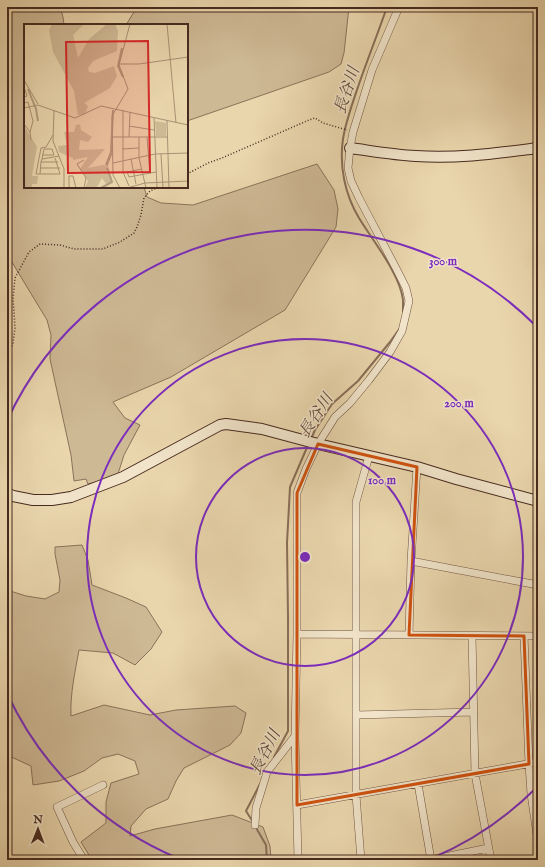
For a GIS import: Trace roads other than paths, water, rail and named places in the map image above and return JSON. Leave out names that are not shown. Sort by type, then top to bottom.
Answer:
[{"type":"street","points":[[298,860],[295,736],[297,493],[318,444],[335,417],[350,403],[390,352],[402,331],[409,301],[406,288],[351,181],[348,168],[353,132],[372,70],[399,7]]},
{"type":"street","points":[[350,148],[416,156],[449,157],[538,148]]},
{"type":"street","points":[[7,493],[13,496],[33,500],[52,500],[71,496],[123,476],[220,425],[226,424],[262,430],[417,467],[538,501]]},
{"type":"street","points":[[361,860],[356,795],[356,502],[369,456]]},
{"type":"street","points":[[409,635],[411,561],[417,467]]},
{"type":"street","points":[[411,561],[538,585]]},
{"type":"street","points":[[297,634],[538,636]]},
{"type":"street","points":[[472,635],[475,774],[491,860]]},
{"type":"street","points":[[524,636],[528,764],[538,842]]},
{"type":"street","points":[[356,715],[473,712]]},
{"type":"street","points":[[256,825],[256,808],[267,772],[295,736]]},
{"type":"street","points":[[297,805],[538,762]]},
{"type":"street","points":[[418,784],[430,860],[488,848]]},
{"type":"street","points":[[84,860],[73,842],[58,807],[103,785]]},
{"type":"waterway","name":"長谷川","points":[[387,7],[362,74],[348,118],[344,132],[342,160],[344,180],[350,200],[359,218],[397,279],[403,300],[403,312]]},
{"type":"waterway","name":"長谷川","points":[[311,439],[315,430],[332,404],[358,381],[400,328]]},
{"type":"waterway","name":"長谷川","points":[[274,757],[288,731],[287,543],[290,487],[308,445]]},
{"type":"waterway","name":"長谷川","points":[[253,822],[246,811],[260,784]]},
{"type":"waterway","name":"長谷川","points":[[255,826],[266,845],[267,860]]}]
